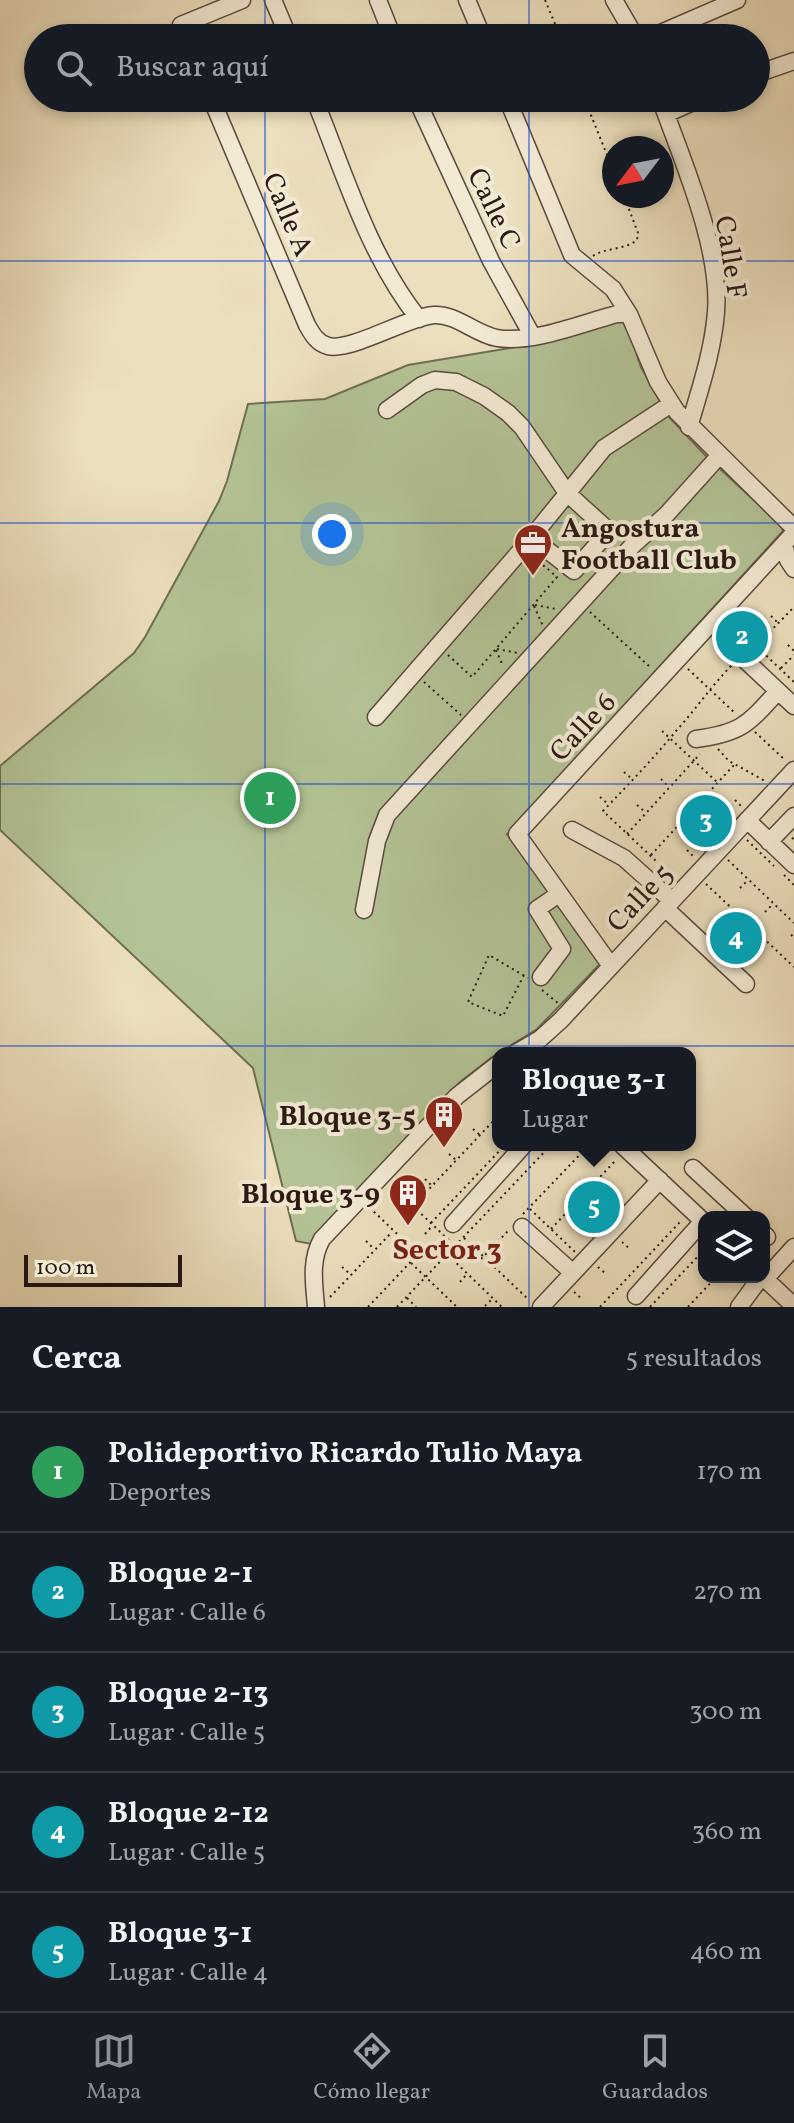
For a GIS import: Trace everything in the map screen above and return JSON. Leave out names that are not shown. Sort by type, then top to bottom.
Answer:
[{"type":"street","points":[[197,24],[242,0]]},
{"type":"street","points":[[273,0],[283,24]]},
{"type":"street","points":[[378,0],[387,24]]},
{"type":"street","points":[[467,0],[477,24]]},
{"type":"street","points":[[614,0],[628,24]]},
{"type":"street","points":[[681,24],[737,0]]},
{"type":"street","points":[[770,69],[794,61]]},
{"type":"street","name":"Calle A","points":[[217,112],[312,334],[325,345],[341,346],[419,319]]},
{"type":"street","points":[[320,112],[381,262],[398,293],[419,319],[430,315],[450,317],[501,339],[533,337],[617,314],[631,318]]},
{"type":"street","name":"Calle C","points":[[422,112],[491,261],[533,337]]},
{"type":"street","points":[[513,112],[564,241],[581,264],[613,289],[631,318],[658,382],[671,404],[791,535],[788,560],[794,569]]},
{"type":"street","name":"Calle F","points":[[665,112],[697,204],[715,280],[717,309],[713,341],[689,427]]},
{"type":"street","points":[[387,410],[422,385],[435,380],[447,380],[467,387],[508,413],[522,427],[567,493],[609,531],[574,571],[528,543]]},
{"type":"street","points":[[376,717],[528,543],[604,448],[671,404]]},
{"type":"street","points":[[364,910],[377,841],[387,815],[574,607],[719,456]]},
{"type":"street","name":"Calle 6","points":[[611,966],[517,834],[791,535]]},
{"type":"street","points":[[747,652],[794,706]]},
{"type":"street","points":[[703,738],[729,733],[748,724],[778,691]]},
{"type":"street","name":"Calle 5","points":[[531,1047],[555,1026],[794,770]]},
{"type":"street","points":[[769,842],[794,816]]},
{"type":"street","points":[[742,825],[769,842],[794,865]]},
{"type":"street","points":[[572,830],[624,858],[746,984]]},
{"type":"street","points":[[541,977],[562,949],[537,909],[559,894]]},
{"type":"street","points":[[316,1307],[315,1256],[322,1239],[457,1096],[492,1069]]},
{"type":"street","points":[[458,1231],[519,1151]]},
{"type":"street","points":[[628,1151],[698,1215]]},
{"type":"street","points":[[693,1168],[740,1211]]},
{"type":"street","points":[[539,1307],[660,1180]]},
{"type":"street","points":[[636,1296],[698,1219]]},
{"type":"street","points":[[518,1224],[579,1267]]},
{"type":"street","points":[[770,1271],[794,1247]]},
{"type":"street","points":[[739,1307],[759,1283]]},
{"type":"street","points":[[769,1283],[794,1306]]},
{"type":"path","points":[[545,0],[555,24]]},
{"type":"path","points":[[590,112],[602,142]]},
{"type":"path","points":[[581,264],[601,251],[631,245],[637,240],[638,233],[629,208]]},
{"type":"path","points":[[438,647],[472,677],[557,577],[528,543]]},
{"type":"path","points":[[534,605],[574,607],[662,677]]},
{"type":"path","points":[[534,605],[546,633]]},
{"type":"path","points":[[756,646],[794,607]]},
{"type":"path","points":[[771,616],[778,623]]},
{"type":"path","points":[[747,641],[747,652]]},
{"type":"path","points":[[684,887],[603,811],[753,643],[794,682]]},
{"type":"path","points":[[781,669],[794,653],[788,645]]},
{"type":"path","points":[[496,649],[526,655]]},
{"type":"path","points":[[496,649],[507,675]]},
{"type":"path","points":[[414,673],[471,724]]},
{"type":"path","points":[[662,731],[718,783]]},
{"type":"path","points":[[703,738],[735,765],[757,775],[776,789]]},
{"type":"path","points":[[627,834],[695,761]]},
{"type":"path","points":[[650,856],[735,765]]},
{"type":"path","points":[[624,772],[632,780]]},
{"type":"path","points":[[661,779],[678,789]]},
{"type":"path","points":[[600,797],[609,805]]},
{"type":"path","points":[[637,805],[646,813]]},
{"type":"path","points":[[650,810],[654,814]]},
{"type":"path","points":[[742,825],[766,861],[792,885]]},
{"type":"path","points":[[718,851],[794,923]]},
{"type":"path","points":[[696,875],[794,967]]},
{"type":"path","points":[[740,888],[748,880]]},
{"type":"path","points":[[765,912],[773,904]]},
{"type":"path","points":[[791,936],[794,933]]},
{"type":"path","points":[[489,955],[468,1002],[503,1016],[524,975]]},
{"type":"path","points":[[413,1206],[492,1122]]},
{"type":"path","points":[[473,1129],[480,1135]]},
{"type":"path","points":[[425,1234],[469,1180],[498,1151]]},
{"type":"path","points":[[397,1307],[455,1246],[458,1231],[506,1192],[545,1151]]},
{"type":"path","points":[[482,1258],[518,1224],[529,1208],[584,1151]]},
{"type":"path","points":[[551,1229],[620,1151]]},
{"type":"path","points":[[449,1154],[456,1160]]},
{"type":"path","points":[[573,1163],[579,1168]]},
{"type":"path","points":[[529,1167],[533,1171]]},
{"type":"path","points":[[381,1176],[455,1246]]},
{"type":"path","points":[[425,1179],[432,1186]]},
{"type":"path","points":[[549,1188],[555,1193]]},
{"type":"path","points":[[506,1192],[509,1196]]},
{"type":"path","points":[[359,1198],[418,1254],[368,1307]]},
{"type":"path","points":[[399,1210],[408,1201]]},
{"type":"path","points":[[529,1208],[551,1229],[579,1267]]},
{"type":"path","points":[[600,1307],[698,1219]]},
{"type":"path","points":[[331,1296],[393,1231]]},
{"type":"path","points":[[458,1231],[482,1258],[539,1307]]},
{"type":"path","points":[[366,1241],[375,1250]]},
{"type":"path","points":[[447,1254],[502,1307]]},
{"type":"path","points":[[650,1307],[698,1257]]},
{"type":"path","points":[[410,1262],[457,1307]]},
{"type":"path","points":[[342,1267],[351,1275]]},
{"type":"path","points":[[393,1268],[399,1274]]},
{"type":"path","points":[[460,1282],[467,1274]]},
{"type":"path","points":[[688,1307],[710,1283]]},
{"type":"path","points":[[369,1293],[375,1299]]},
{"type":"path","points":[[406,1297],[416,1307]]},
{"type":"path","points":[[485,1306],[493,1298]]},
{"type":"green space","points":[[625,319],[641,367],[668,416],[706,456],[781,525],[783,531],[507,834],[600,964],[537,1029],[508,1047],[492,1047],[492,1057],[460,1082],[311,1244],[296,1241],[253,1068],[0,830],[0,766],[134,653],[145,637],[219,501],[248,404],[325,399],[408,365],[516,347]]},
{"type":"place","name":"Angostura Football Club","points":[[533,577]]},
{"type":"place","name":"Bloque 2-1","points":[[742,637]]},
{"type":"place","name":"Polideportivo Ricardo Tulio Maya","points":[[270,798]]},
{"type":"place","name":"Bloque 2-13","points":[[706,821]]},
{"type":"place","name":"Bloque 2-12","points":[[736,938]]},
{"type":"place","name":"Bloque 3-5","points":[[444,1149]]},
{"type":"place","name":"Bloque 3-1","points":[[594,1207]]},
{"type":"place","name":"Bloque 3-9","points":[[408,1227]]},
{"type":"district","name":"Sector 3","points":[[447,1249]]}]
